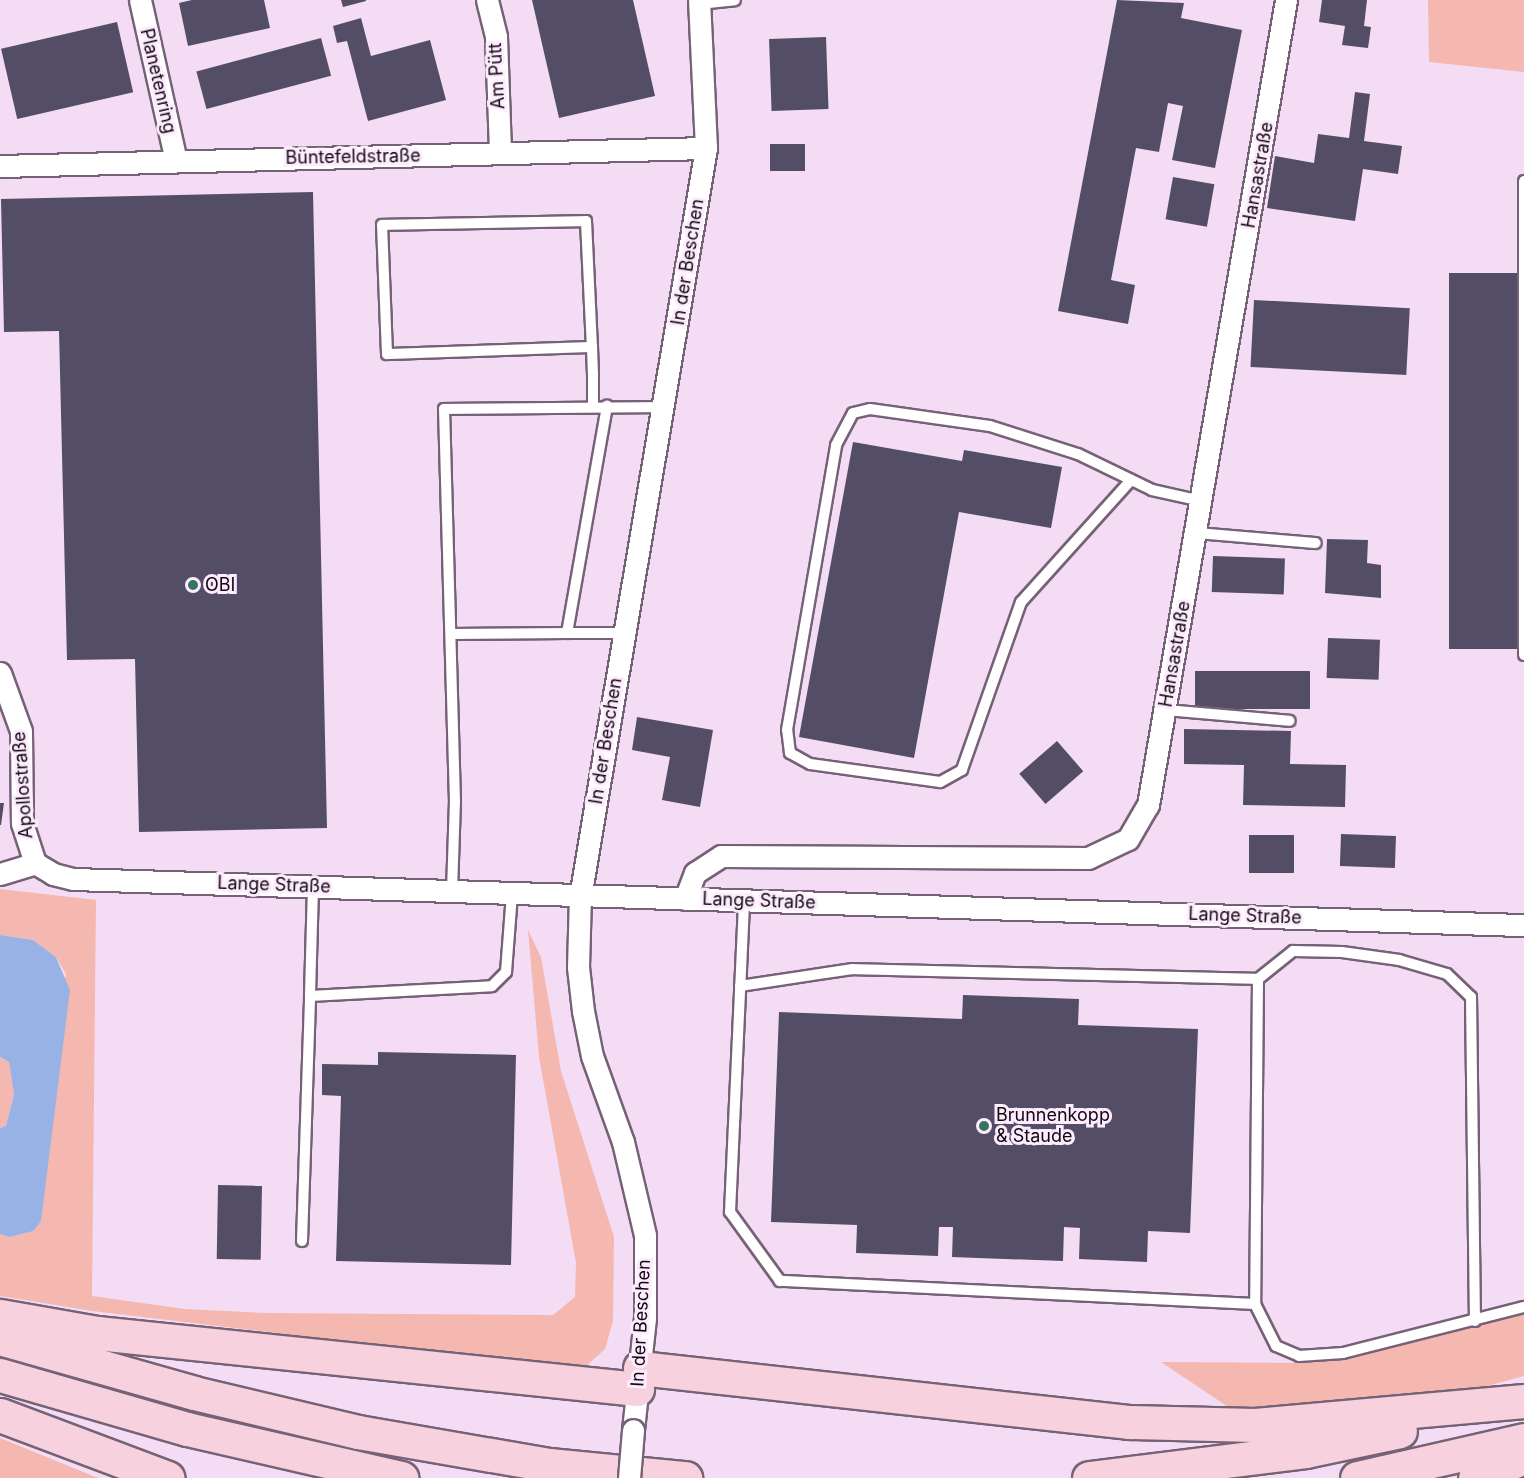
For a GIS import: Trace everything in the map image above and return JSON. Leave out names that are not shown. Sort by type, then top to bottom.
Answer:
[{"type":"highway","points":[[0,1316],[97,1333],[1128,1422],[1255,1425],[1524,1401]]},
{"type":"highway","points":[[0,1338],[194,1393],[380,1436],[549,1465],[685,1478]]},
{"type":"highway","points":[[0,1375],[187,1429],[401,1478]]},
{"type":"highway","points":[[1089,1478],[1305,1452],[1524,1401]]},
{"type":"highway","points":[[0,1415],[168,1478]]},
{"type":"highway","points":[[1357,1478],[1524,1440]]},
{"type":"highway","points":[[1475,1478],[1524,1457]]},
{"type":"street","name":"Planetenring","points":[[140,0],[176,162]]},
{"type":"street","name":"Am Pütt","points":[[487,0],[496,37],[500,153]]},
{"type":"street","name":"Hansastraße","points":[[685,899],[695,873],[721,856],[1088,858],[1128,838],[1148,806],[1286,0]]},
{"type":"street","name":"In der Beschen","points":[[629,1478],[647,1275],[645,1235],[623,1142],[592,1056],[583,1011],[578,967],[580,897],[706,148],[699,2]]},
{"type":"street","name":"Büntefeldstraße","points":[[0,166],[706,148]]},
{"type":"street","name":"Apollostraße","points":[[0,673],[21,731],[22,823],[35,863]]},
{"type":"street","name":"Lange Straße","points":[[35,863],[53,874],[73,879],[580,897],[1524,925]]},
{"type":"street","points":[[0,874],[35,863]]},
{"type":"lane","points":[[699,2],[735,0]]},
{"type":"lane","points":[[1524,181],[1524,655]]},
{"type":"lane","points":[[591,347],[387,354],[382,225],[586,220],[591,347],[593,405]]},
{"type":"lane","points":[[452,891],[455,802],[444,408],[593,405],[664,407]]},
{"type":"lane","points":[[567,633],[607,405]]},
{"type":"lane","points":[[1131,480],[1021,602],[962,770],[940,782],[810,764],[790,753],[787,730],[836,445],[853,413],[870,409],[990,426],[1078,454],[1152,490],[1202,501]]},
{"type":"lane","points":[[1196,533],[1316,543]]},
{"type":"lane","points":[[451,634],[624,633]]},
{"type":"lane","points":[[1165,710],[1290,721]]},
{"type":"lane","points":[[302,1241],[313,886]]},
{"type":"lane","points":[[310,996],[492,986],[506,972],[512,894]]},
{"type":"lane","points":[[744,901],[730,1212],[780,1281],[1255,1304]]},
{"type":"lane","points":[[740,986],[853,969],[1258,979],[1293,951],[1341,952],[1399,960],[1447,974],[1471,997],[1475,1321]]},
{"type":"lane","points":[[1258,979],[1255,1304],[1276,1346],[1299,1356],[1343,1353],[1524,1307]]},
{"type":"shaded area","points":[[1428,0],[1524,0],[1524,72],[1429,62]]},
{"type":"shaded area","points":[[0,889],[96,900],[92,1296],[185,1309],[266,1313],[553,1315],[575,1297],[576,1263],[539,1057],[528,930],[541,957],[561,1071],[614,1237],[613,1321],[605,1349],[586,1366],[536,1364],[92,1311],[0,1296],[0,1234],[9,1237],[66,974],[56,957],[33,940],[0,935]]},
{"type":"shaded area","points":[[0,1057],[9,1062],[14,1094],[6,1126],[0,1128]]},
{"type":"shaded area","points":[[1524,1314],[1524,1376],[1402,1409],[1255,1425],[1161,1362],[1307,1363]]},
{"type":"shaded area","points":[[0,1438],[98,1478],[0,1478]]},
{"type":"water","points":[[0,935],[33,940],[56,957],[70,990],[41,1221],[33,1231],[9,1237],[0,1234],[0,1128],[6,1126],[14,1094],[9,1062],[0,1057]]},
{"type":"building","points":[[192,0],[264,0],[270,28],[188,46],[179,3]]},
{"type":"building","points":[[341,0],[366,0],[366,1],[343,7]]},
{"type":"building","points":[[532,0],[633,0],[655,96],[559,118]]},
{"type":"building","points":[[1117,0],[1184,3],[1181,18],[1242,30],[1215,168],[1172,160],[1183,106],[1168,103],[1159,152],[1136,148],[1111,280],[1135,285],[1128,324],[1058,311]]},
{"type":"building","points":[[1322,0],[1367,0],[1364,26],[1371,27],[1368,48],[1342,45],[1345,26],[1319,22]]},
{"type":"building","points":[[361,18],[371,56],[430,40],[446,100],[368,121],[347,41],[337,43],[333,26]]},
{"type":"building","points":[[117,22],[133,92],[17,119],[1,49]]},
{"type":"building","points":[[826,37],[829,109],[772,111],[769,39]]},
{"type":"building","points":[[321,38],[331,76],[206,109],[196,71]]},
{"type":"building","points":[[1355,92],[1370,94],[1364,141],[1402,146],[1398,174],[1363,169],[1355,221],[1267,208],[1275,156],[1314,163],[1318,134],[1349,138]]},
{"type":"building","points":[[770,144],[805,144],[805,171],[770,171]]},
{"type":"building","points":[[1173,177],[1214,184],[1207,227],[1166,219]]},
{"type":"building","name":"OBI","points":[[313,192],[327,828],[139,832],[135,659],[67,660],[59,331],[4,332],[1,199]]},
{"type":"building","points":[[1449,273],[1519,273],[1519,649],[1449,649]]},
{"type":"building","points":[[1254,300],[1410,308],[1406,375],[1250,367]]},
{"type":"building","points":[[853,442],[962,461],[964,450],[1062,467],[1051,528],[959,512],[914,758],[799,737]]},
{"type":"building","points":[[1327,539],[1368,540],[1367,563],[1381,565],[1381,598],[1325,593]]},
{"type":"building","points":[[1213,556],[1285,559],[1284,594],[1212,592]]},
{"type":"building","points":[[1328,638],[1380,640],[1379,680],[1327,678]]},
{"type":"building","points":[[1195,671],[1310,671],[1310,709],[1195,709]]},
{"type":"building","points":[[637,717],[713,730],[700,807],[662,800],[670,757],[632,750]]},
{"type":"building","points":[[1184,729],[1291,731],[1290,764],[1346,765],[1345,807],[1243,805],[1244,765],[1184,764]]},
{"type":"building","points":[[1057,741],[1083,771],[1046,804],[1019,774]]},
{"type":"building","points":[[0,803],[4,803],[1,825],[0,825]]},
{"type":"building","points":[[1341,834],[1396,836],[1395,868],[1340,866]]},
{"type":"building","points":[[1249,835],[1294,835],[1294,873],[1249,873]]},
{"type":"building","name":"Brunnenkopp & Staude","points":[[963,995],[1079,999],[1078,1025],[1198,1029],[1190,1233],[1148,1231],[1147,1262],[1079,1259],[1080,1228],[1064,1227],[1063,1261],[952,1257],[953,1227],[939,1227],[938,1256],[856,1253],[857,1225],[771,1222],[779,1012],[962,1019]]},
{"type":"building","points":[[378,1052],[516,1055],[511,1265],[336,1261],[341,1096],[322,1095],[322,1064],[378,1065]]},
{"type":"building","points":[[218,1185],[262,1186],[261,1260],[217,1259]]},
{"type":"place","name":"OBI","points":[[193,585]]},
{"type":"place","name":"Brunnenkopp & Staude","points":[[984,1126]]}]
